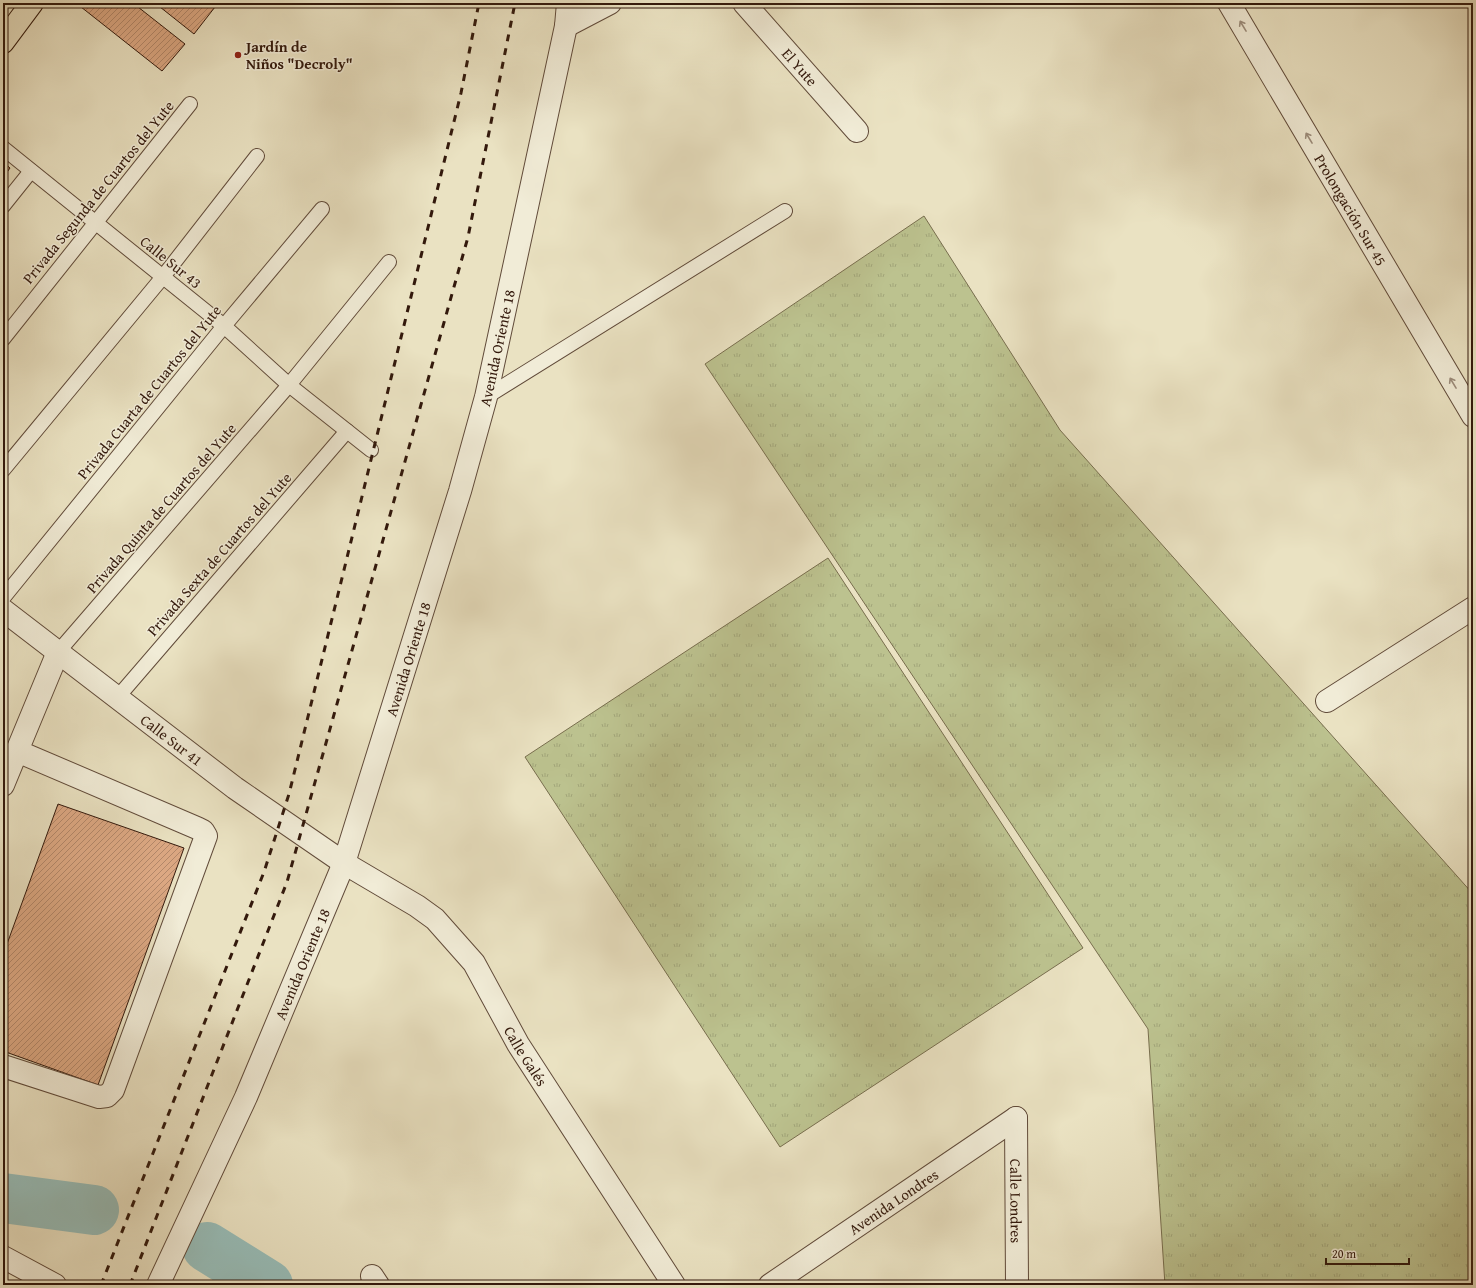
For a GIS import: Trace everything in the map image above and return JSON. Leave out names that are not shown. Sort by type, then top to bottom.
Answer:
[{"type":"main road","points":[[3,42],[32,3]]},
{"type":"street","name":"Avenida Oriente 18","points":[[158,1285],[246,1097],[344,863],[460,491],[486,397],[566,26],[568,3]]},
{"type":"street","points":[[566,26],[610,3]]},
{"type":"street","name":"El Yute","points":[[744,3],[857,131]]},
{"type":"street","name":"Prolongación Sur 45","points":[[1229,3],[1473,416]]},
{"type":"street","points":[[1328,701],[1473,608]]},
{"type":"street","name":"Calle Sur 41","points":[[3,610],[236,788],[344,863]]},
{"type":"street","points":[[3,785],[58,652]]},
{"type":"street","points":[[3,1066],[99,1097],[108,1096],[113,1090],[206,836],[203,831],[197,828],[17,751]]},
{"type":"street","name":"Calle Galés","points":[[344,863],[417,906],[435,919],[474,963],[518,1044],[674,1285]]},
{"type":"street","name":"Avenida Londres","points":[[770,1285],[1016,1118]]},
{"type":"street","name":"Calle Londres","points":[[1016,1118],[1017,1285]]},
{"type":"street","points":[[3,1257],[55,1285]]},
{"type":"lane","name":"Privada Segunda de Cuartos del Yute","points":[[3,339],[190,104]]},
{"type":"lane","name":"Calle Sur 43","points":[[3,148],[162,278],[224,326],[289,385],[371,450]]},
{"type":"lane","points":[[3,470],[162,278],[257,156]]},
{"type":"lane","points":[[3,206],[32,171]]},
{"type":"lane","name":"Privada Cuarta de Cuartos del Yute","points":[[3,598],[224,326],[322,209]]},
{"type":"lane","points":[[486,397],[785,211]]},
{"type":"lane","name":"Privada Quinta de Cuartos del Yute","points":[[58,652],[289,385],[389,262]]},
{"type":"lane","name":"Privada Sexta de Cuartos del Yute","points":[[117,698],[347,431]]},
{"type":"green space","points":[[924,216],[1060,430],[1473,894],[1473,1285],[1165,1285],[1148,1029],[705,364]]},
{"type":"green space","points":[[828,558],[1083,948],[780,1147],[525,757]]},
{"type":"building","points":[[76,3],[133,3],[185,44],[162,71]]},
{"type":"building","points":[[155,3],[210,3],[215,7],[194,34]]},
{"type":"building","points":[[3,162],[10,168],[3,178]]},
{"type":"building","points":[[58,804],[184,848],[98,1085],[3,1051],[3,955]]},
{"type":"waterway","points":[[3,1198],[94,1210]]},
{"type":"waterway","points":[[207,1247],[268,1285]]},
{"type":"railway","points":[[101,1285],[264,872],[289,794],[461,93],[479,3]]},
{"type":"railway","points":[[130,1285],[287,882],[468,237],[515,3]]},
{"type":"place","name":"Jardín de Niños \"Decroly\"","points":[[238,55]]}]
